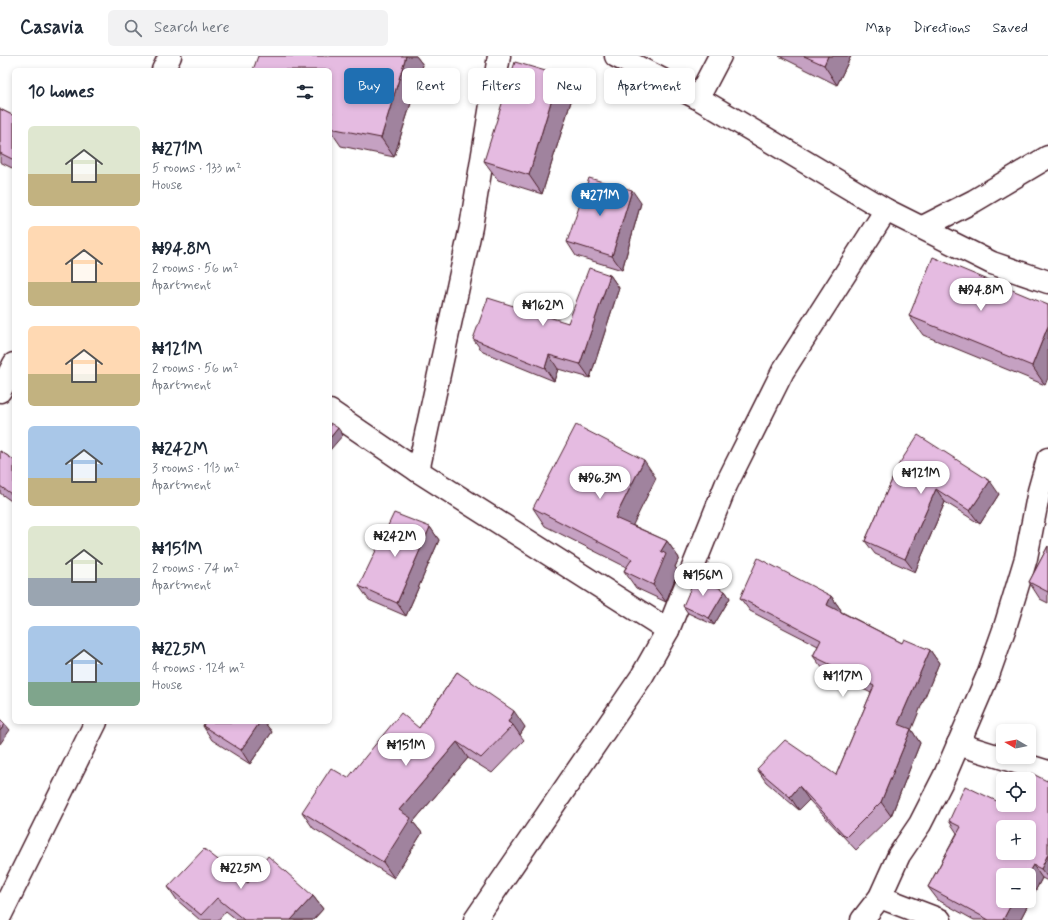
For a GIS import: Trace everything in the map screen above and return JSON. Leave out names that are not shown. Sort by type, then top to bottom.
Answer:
[{"type":"street","points":[[164,68],[170,56]]},
{"type":"street","points":[[418,471],[471,227],[498,56]]},
{"type":"street","points":[[616,56],[698,98],[886,210],[923,227],[992,263],[1048,282]]},
{"type":"street","points":[[698,98],[720,56]]},
{"type":"street","points":[[923,227],[974,201],[1048,157]]},
{"type":"street","points":[[475,920],[642,676],[668,630],[726,484],[783,371],[886,210]]},
{"type":"street","points":[[0,391],[12,368]]},
{"type":"street","points":[[332,413],[418,471],[668,630]]},
{"type":"street","points":[[862,920],[880,897],[900,856],[920,824],[942,782],[988,675],[1005,628],[1026,558],[1039,491],[1048,459]]},
{"type":"street","points":[[0,916],[95,724]]},
{"type":"street","points":[[958,744],[1048,772]]},
{"type":"street","points":[[880,897],[940,920]]},
{"type":"building","points":[[258,56],[406,56],[394,95],[394,68],[344,68],[344,104],[391,104],[381,138],[332,128],[332,68],[254,68]]},
{"type":"building","points":[[804,56],[828,56],[824,65]]},
{"type":"building","points":[[515,62],[543,70],[543,104],[550,104],[529,175],[484,161],[502,104],[535,104],[535,68],[513,68]]},
{"type":"building","points":[[0,109],[12,115],[12,159],[0,153]]},
{"type":"building","points":[[589,178],[632,190],[612,256],[567,242]]},
{"type":"building","points":[[933,257],[1048,305],[1048,326],[1032,366],[909,316]]},
{"type":"building","points":[[589,268],[610,275],[580,364],[549,355],[545,368],[473,339],[488,298],[568,323]]},
{"type":"building","points":[[332,424],[338,428],[332,436]]},
{"type":"building","points":[[576,425],[644,460],[615,518],[667,541],[661,551],[666,554],[653,585],[624,571],[632,559],[533,508]]},
{"type":"building","points":[[918,435],[990,481],[970,511],[936,489],[905,559],[865,541],[899,464]]},
{"type":"building","points":[[0,451],[12,459],[12,495],[0,486]]},
{"type":"building","points":[[394,513],[430,527],[397,603],[359,586]]},
{"type":"building","points":[[1048,546],[1048,592],[1029,582]]},
{"type":"building","points":[[758,558],[831,596],[827,605],[902,643],[904,639],[930,650],[898,724],[911,729],[881,802],[846,837],[799,786],[790,797],[757,769],[785,740],[836,775],[874,686],[813,656],[821,640],[740,598]]},
{"type":"building","points":[[696,576],[725,591],[709,618],[683,606]]},
{"type":"building","points":[[457,672],[514,711],[508,722],[513,725],[481,758],[457,742],[399,810],[411,818],[383,862],[302,812],[331,768],[348,778],[401,713],[419,728]]},
{"type":"building","points":[[0,719],[5,724],[0,731]]},
{"type":"building","points":[[204,724],[259,724],[241,750],[203,726]]},
{"type":"building","points":[[1036,776],[1047,781],[1048,779],[1048,854],[1041,869],[1033,865],[1031,868],[996,868],[996,908],[1009,908],[1003,920],[989,920],[928,887],[961,827],[949,821],[965,786],[996,801],[996,812],[1036,812]]},
{"type":"building","points":[[204,849],[248,883],[268,856],[313,896],[291,920],[244,920],[217,898],[201,915],[168,887]]}]
